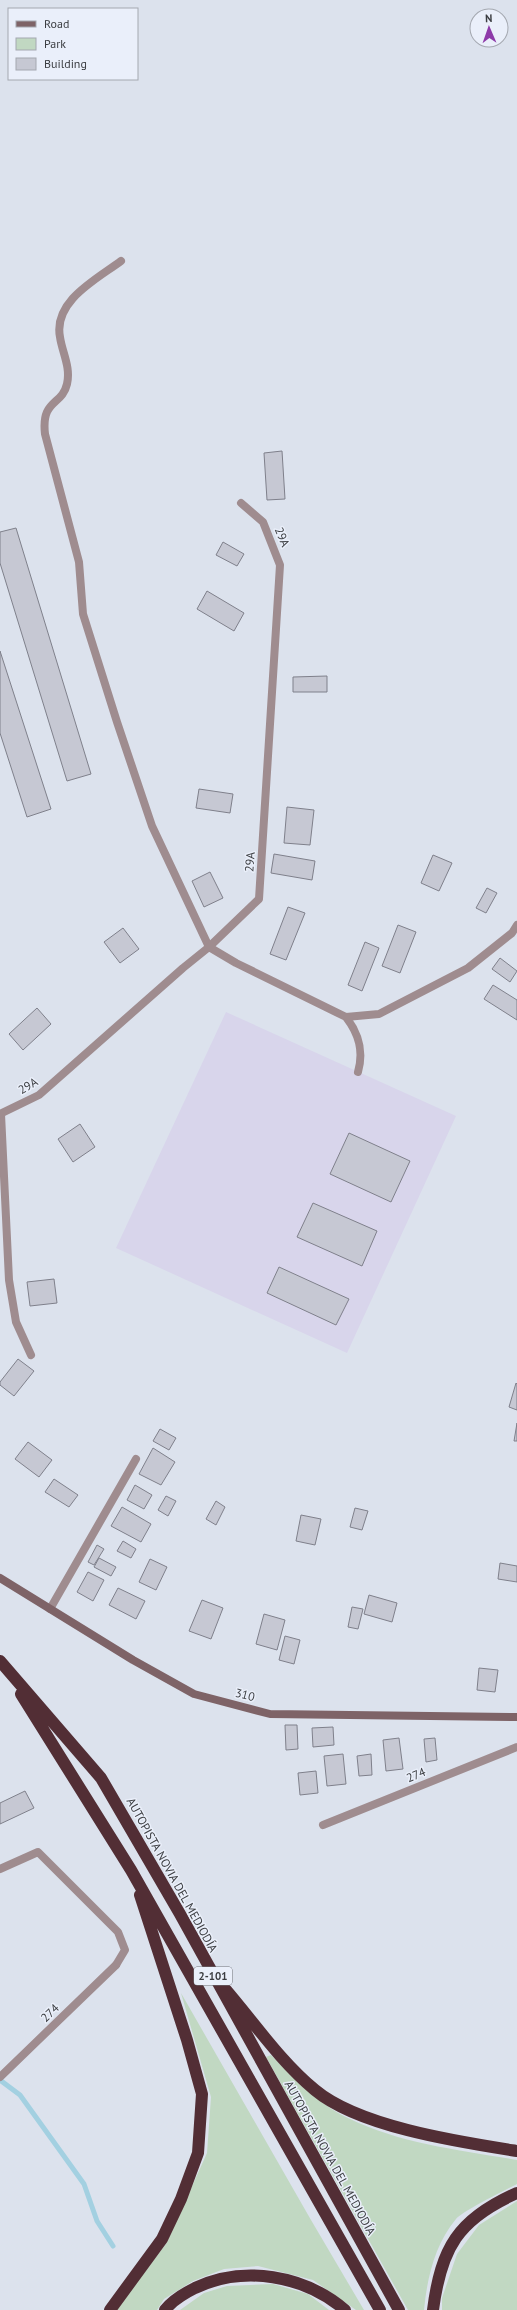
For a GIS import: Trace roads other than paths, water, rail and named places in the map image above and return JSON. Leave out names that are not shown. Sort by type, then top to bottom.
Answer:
[{"type":"highway","name":"AUTOPISTA NOVIA DEL MEDIODÍA","points":[[0,1661],[131,1870],[380,2310]]},
{"type":"highway","name":"AUTOPISTA NOVIA DEL MEDIODÍA","points":[[0,1661],[101,1778],[399,2310]]},
{"type":"highway","points":[[110,2310],[162,2240],[181,2199],[198,2153],[202,2094],[187,2040],[131,1870]]},
{"type":"highway","points":[[208,1968],[293,2070],[316,2091],[342,2107],[404,2129],[467,2143],[517,2151]]},
{"type":"highway","points":[[433,2310],[437,2278],[450,2243],[468,2222],[491,2206],[517,2194]]},
{"type":"highway","points":[[165,2310],[187,2292],[214,2279],[258,2275],[281,2278],[301,2284],[334,2301],[345,2310]]},
{"type":"street","points":[[121,260],[69,301],[60,319],[59,335],[68,367],[68,383],[65,391],[51,404],[46,412],[44,423],[45,434],[79,562],[84,614],[115,715],[152,826],[209,948],[236,963],[346,1017],[354,1027],[362,1057],[358,1072]]},
{"type":"street","name":"29A","points":[[1,1114],[39,1095],[177,972],[209,948],[259,899],[280,565],[263,522],[241,503]]},
{"type":"street","points":[[346,1017],[379,1014],[468,968],[512,933],[517,925]]},
{"type":"street","points":[[1,1114],[9,1280],[16,1322],[31,1355]]},
{"type":"street","points":[[50,1609],[136,1459]]},
{"type":"street","name":"310","points":[[0,1578],[194,1694],[270,1714],[517,1717]]},
{"type":"street","name":"274","points":[[323,1825],[517,1747]]},
{"type":"street","name":"274","points":[[0,1869],[38,1852],[118,1932],[126,1950],[116,1965],[0,2077]]},
{"type":"waterway","points":[[0,2080],[20,2095],[84,2184],[97,2221],[113,2246]]}]
